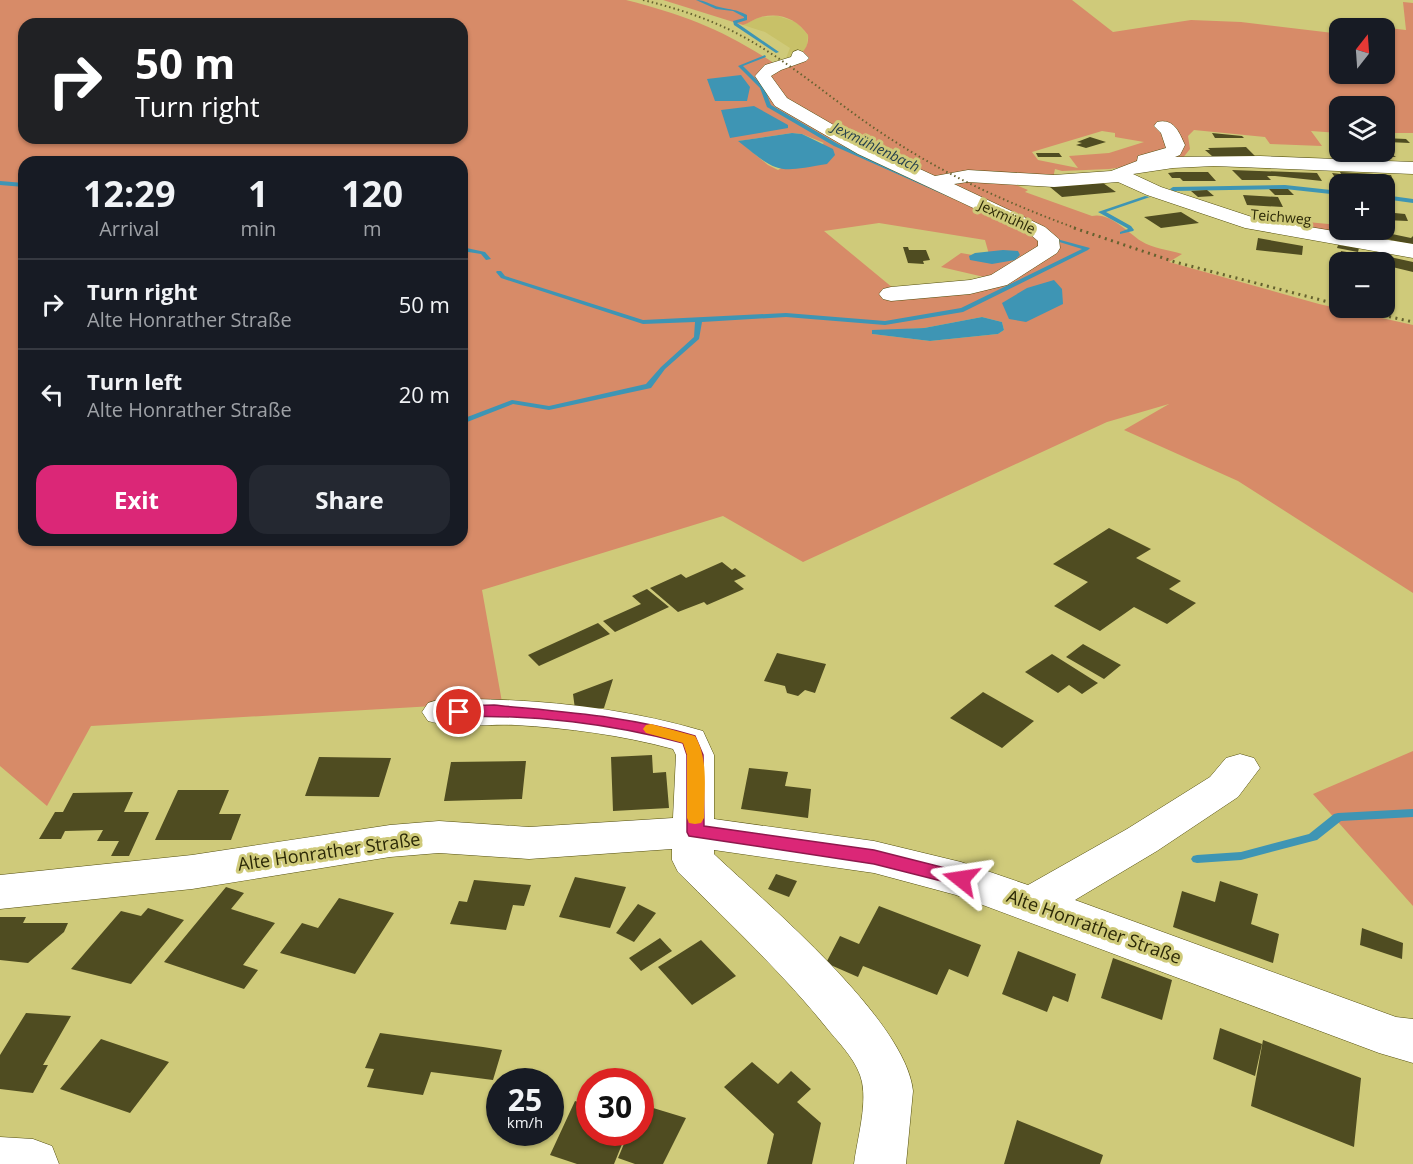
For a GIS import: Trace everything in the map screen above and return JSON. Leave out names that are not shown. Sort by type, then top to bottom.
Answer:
[{"type":"street","points":[[798,55],[801,58],[772,67],[762,76],[781,102],[864,150],[933,182]]},
{"type":"street","points":[[1120,175],[1109,171],[1110,166],[1157,157],[1174,151],[1176,145],[1173,138],[1163,126]]},
{"type":"street","name":"Jexmühle","points":[[933,182],[968,176],[1054,181],[1120,175],[1131,168],[1182,162],[1233,161],[1413,168]]},
{"type":"street","name":"Jexmühle","points":[[1120,175],[1154,191],[1252,224],[1413,251]]},
{"type":"street","name":"Jexmühle","points":[[891,294],[970,287],[999,280],[1049,248],[1048,238],[1038,231],[933,182]]},
{"type":"street","name":"Teichweg","points":[[1222,215],[1247,214],[1329,221]]},
{"type":"street","points":[[1395,229],[1413,231]]},
{"type":"street","points":[[441,712],[494,710],[611,722],[647,728],[690,740],[695,755],[693,860],[830,996],[875,1052],[887,1081],[880,1164]]},
{"type":"street","points":[[1032,904],[1142,840],[1224,787],[1240,768]]},
{"type":"street","name":"Alte Honrather Straße","points":[[0,892],[192,872],[390,841],[439,837],[529,843],[695,832],[874,857],[961,879],[1396,1038],[1413,1041]]},
{"type":"street","points":[[0,1162],[33,1164]]},
{"type":"shaded area","points":[[0,0],[626,0],[703,25],[775,64],[798,55],[808,42],[808,35],[804,29],[788,18],[768,16],[743,25],[663,0],[1072,0],[1113,32],[1191,20],[1241,22],[1329,33],[1329,84],[1395,84],[1395,29],[1406,30],[1403,2],[1413,3],[1413,133],[1395,133],[1395,96],[1329,96],[1329,132],[1311,131],[1322,146],[1270,144],[1265,137],[1194,130],[1188,136],[1190,149],[1182,159],[1109,169],[1062,171],[1055,169],[1053,178],[1004,180],[1028,190],[1025,192],[1092,216],[1105,217],[1145,243],[1182,254],[1169,262],[1329,306],[1329,318],[1382,318],[1413,325],[1413,593],[1238,481],[1124,430],[1169,404],[1107,422],[803,562],[723,516],[482,590],[502,702],[91,726],[47,806],[0,766]],"holes":[[[1102,131],[1115,133],[1115,137],[1144,142],[1109,153],[1069,156],[1078,168],[1038,160],[1032,152]],[[792,133],[802,134],[824,143],[778,170],[768,165],[739,141]],[[879,223],[985,240],[990,258],[961,253],[941,267],[997,280],[893,288],[824,231]],[[982,317],[1002,322],[1004,330],[998,334],[930,341],[872,334],[872,331],[924,328]]]},
{"type":"shaded area","points":[[778,16],[796,22],[808,35],[804,52],[788,60],[786,58],[790,48],[765,32],[743,25],[760,17]]},
{"type":"shaded area","points":[[1245,216],[1329,224],[1329,233],[1268,226]]},
{"type":"shaded area","points":[[1413,751],[1413,906],[1313,794]]},
{"type":"water","points":[[741,75],[750,87],[747,101],[715,101],[707,79]]},
{"type":"water","points":[[754,106],[788,125],[788,128],[730,138],[721,110]]},
{"type":"water","points":[[792,133],[802,134],[833,149],[835,155],[827,164],[797,169],[778,168],[770,165],[738,141]]},
{"type":"water","points":[[1018,251],[1020,255],[1015,260],[992,264],[970,260],[969,256],[975,253]]},
{"type":"water","points":[[1054,280],[1062,289],[1063,304],[1026,322],[1009,319],[1002,303],[1027,288]]},
{"type":"water","points":[[982,317],[1002,322],[1004,330],[998,334],[930,341],[872,334],[872,330],[924,328]]},
{"type":"building","points":[[1212,133],[1242,136],[1244,138],[1215,138]]},
{"type":"building","points":[[1090,137],[1106,142],[1086,148],[1076,145],[1082,143],[1077,142]]},
{"type":"building","points":[[1395,138],[1406,139],[1410,143],[1395,142]]},
{"type":"building","points":[[1246,147],[1255,156],[1212,156],[1205,150],[1210,150],[1208,148]]},
{"type":"building","points":[[1036,153],[1059,153],[1062,157],[1038,157]]},
{"type":"building","points":[[1232,170],[1317,173],[1322,181],[1275,176],[1267,176],[1271,180],[1242,180]]},
{"type":"building","points":[[1208,172],[1216,181],[1183,181],[1180,178],[1172,178],[1168,173]]},
{"type":"building","points":[[1340,172],[1374,174],[1341,174]]},
{"type":"building","points":[[1103,183],[1116,192],[1062,197],[1050,187]]},
{"type":"building","points":[[1269,189],[1288,189],[1294,195],[1275,195]]},
{"type":"building","points":[[1207,190],[1214,196],[1198,197],[1191,191]]},
{"type":"building","points":[[1243,195],[1278,197],[1283,207],[1247,205]]},
{"type":"building","points":[[1181,212],[1199,223],[1161,228],[1144,217]]},
{"type":"building","points":[[1395,213],[1405,214],[1408,221],[1395,220]]},
{"type":"building","points":[[1395,235],[1411,238],[1413,236],[1413,245],[1391,240],[1395,240]]},
{"type":"building","points":[[1258,238],[1303,246],[1302,255],[1256,250]]},
{"type":"building","points":[[1338,245],[1359,248],[1358,252],[1337,248]]},
{"type":"building","points":[[903,247],[908,247],[909,250],[926,250],[930,260],[923,261],[924,264],[908,263]]},
{"type":"building","points":[[1395,258],[1413,262],[1413,272],[1395,268]]},
{"type":"building","points":[[1109,528],[1151,549],[1136,558],[1181,581],[1169,589],[1196,603],[1167,624],[1134,607],[1100,631],[1054,606],[1088,582],[1053,564]]},
{"type":"building","points":[[722,562],[732,570],[735,568],[746,576],[734,581],[744,589],[707,605],[704,602],[678,612],[650,588],[681,574],[686,578]]},
{"type":"building","points":[[647,589],[669,607],[615,632],[603,621],[641,604],[632,596]]},
{"type":"building","points":[[598,623],[610,634],[539,666],[528,655]]},
{"type":"building","points":[[1083,644],[1121,665],[1104,679],[1066,657]]},
{"type":"building","points":[[777,653],[826,664],[815,693],[805,690],[798,696],[787,693],[785,686],[764,681]]},
{"type":"building","points":[[1052,654],[1098,683],[1082,694],[1069,685],[1058,693],[1025,672]]},
{"type":"building","points":[[613,679],[604,708],[575,709],[573,694]]},
{"type":"building","points":[[983,692],[1034,721],[1002,748],[950,718]]},
{"type":"building","points":[[652,755],[653,773],[666,772],[669,808],[613,811],[611,757]]},
{"type":"building","points":[[319,757],[391,758],[379,797],[305,796]]},
{"type":"building","points":[[526,761],[522,799],[444,801],[451,762]]},
{"type":"building","points":[[749,768],[788,772],[785,786],[811,789],[808,818],[741,809]]},
{"type":"building","points":[[178,790],[229,790],[219,814],[241,814],[231,840],[155,840]]},
{"type":"building","points":[[133,792],[124,812],[149,812],[129,856],[111,856],[119,841],[97,841],[103,830],[65,831],[61,839],[39,839],[55,812],[63,812],[73,793]]},
{"type":"building","points":[[776,874],[797,881],[789,897],[768,889]]},
{"type":"building","points":[[575,877],[626,887],[610,928],[559,917]]},
{"type":"building","points":[[474,880],[531,885],[524,906],[513,905],[506,930],[450,924],[459,901],[467,902]]},
{"type":"building","points":[[1220,881],[1258,894],[1251,924],[1279,934],[1273,963],[1173,927],[1182,891],[1215,902]]},
{"type":"building","points":[[226,887],[244,893],[231,909],[275,923],[243,965],[258,970],[244,989],[164,962]]},
{"type":"building","points":[[339,898],[394,913],[355,974],[280,953],[302,923],[318,928]]},
{"type":"building","points":[[638,904],[656,913],[634,942],[616,933]]},
{"type":"building","points":[[879,906],[981,945],[968,977],[949,969],[937,995],[863,966],[858,977],[826,963],[840,936],[859,944]]},
{"type":"building","points":[[148,908],[184,920],[131,984],[71,969],[121,911],[141,916]]},
{"type":"building","points":[[0,917],[26,917],[23,923],[68,923],[64,932],[28,963],[0,960]]},
{"type":"building","points":[[1362,928],[1403,943],[1402,959],[1360,945]]},
{"type":"building","points":[[660,938],[672,951],[641,971],[629,958]]},
{"type":"building","points":[[701,940],[736,976],[692,1005],[658,967]]},
{"type":"building","points":[[1018,951],[1076,974],[1068,1002],[1053,996],[1047,1012],[1002,994]]},
{"type":"building","points":[[1113,958],[1172,980],[1162,1020],[1101,998]]},
{"type":"building","points":[[26,1013],[71,1016],[43,1065],[48,1065],[33,1093],[0,1089],[0,1055]]},
{"type":"building","points":[[1220,1028],[1262,1044],[1255,1076],[1213,1059]]},
{"type":"building","points":[[380,1033],[502,1050],[497,1068],[486,1068],[486,1079],[431,1072],[423,1095],[367,1087],[374,1069],[365,1068]]},
{"type":"building","points":[[101,1039],[169,1062],[130,1113],[60,1089]]},
{"type":"building","points":[[1263,1040],[1361,1078],[1354,1147],[1251,1106]]},
{"type":"building","points":[[752,1062],[778,1084],[791,1071],[811,1089],[797,1102],[821,1123],[812,1164],[767,1164],[774,1134],[724,1087]]},
{"type":"building","points":[[576,1101],[576,1146],[621,1146],[614,1164],[577,1164],[550,1155],[554,1146],[564,1146],[564,1125]]},
{"type":"building","points":[[654,1108],[686,1118],[663,1164],[635,1164],[618,1158],[623,1146],[654,1146]]},
{"type":"building","points":[[1017,1120],[1103,1155],[1100,1164],[1004,1164]]},
{"type":"waterway","name":"Jexmühlenbach","points":[[698,0],[717,8],[734,10],[746,16],[746,19],[734,22],[735,24],[777,52]]},
{"type":"waterway","name":"Jexmühlenbach","points":[[765,56],[740,66],[762,88],[769,106],[836,145],[951,196]]},
{"type":"waterway","points":[[0,183],[18,184]]},
{"type":"waterway","name":"Jexmühlenbach","points":[[1173,189],[1285,187],[1329,192]]},
{"type":"waterway","name":"Jexmühlenbach","points":[[1122,233],[1131,230],[1101,212],[1147,197]]},
{"type":"waterway","name":"Jexmühlenbach","points":[[1395,199],[1413,201]]},
{"type":"waterway","name":"Jexmühlenbach","points":[[1055,239],[1087,248]]},
{"type":"waterway","points":[[699,320],[786,315],[885,323],[963,310],[1086,249]]},
{"type":"waterway","points":[[468,250],[483,253],[488,259]]},
{"type":"waterway","points":[[499,272],[503,277],[643,322],[699,320]]},
{"type":"waterway","points":[[468,420],[512,402],[549,408],[648,386],[663,368],[697,338],[699,320]]},
{"type":"waterway","points":[[1197,859],[1241,856],[1313,837],[1338,817],[1413,813]]},
{"type":"railway","points":[[643,0],[698,16],[736,33],[768,51],[876,129],[938,167],[1031,211],[1078,229]]},
{"type":"railway","points":[[1074,228],[1175,262],[1329,302]]},
{"type":"railway","points":[[1395,318],[1413,322]]},
{"type":"slow traffic","points":[[651,729],[690,740],[695,755],[695,818]]},
{"type":"route","points":[[459,712],[494,710],[611,722],[647,728],[690,740],[695,755],[695,832],[874,857],[961,879]]}]
